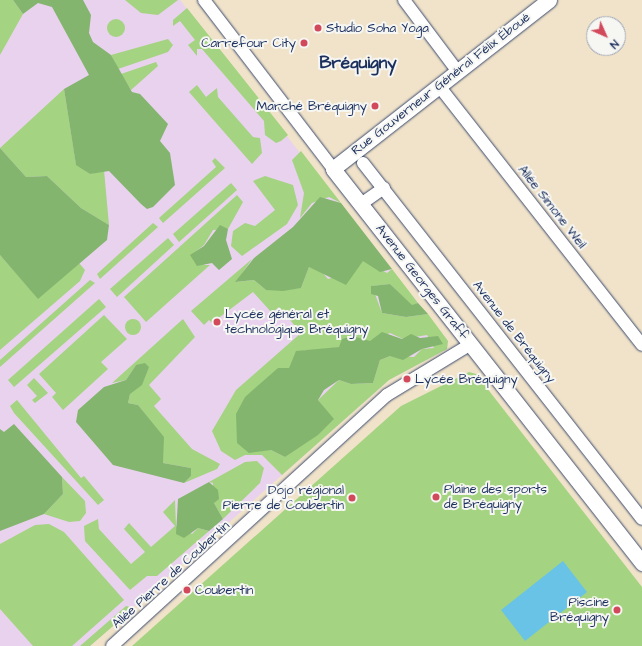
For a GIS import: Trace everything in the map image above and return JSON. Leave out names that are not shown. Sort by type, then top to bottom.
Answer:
[{"type":"street","name":"Avenue Georges Graff","points":[[204,0],[361,204],[641,558]]},
{"type":"street","points":[[404,0],[458,72]]},
{"type":"street","name":"Rue Gouverneur Général Félix Éboué","points":[[334,169],[549,0]]},
{"type":"street","name":"Allée Simone Weil","points":[[440,86],[642,345]]},
{"type":"street","name":"Avenue de Bréquigny","points":[[363,163],[642,519]]},
{"type":"street","points":[[361,204],[384,188]]},
{"type":"street","name":"Allée Pierre de Coubertin","points":[[112,646],[387,396],[471,344]]},
{"type":"shaded area","name":"Lycée général et technologique Bréquigny","points":[[0,0],[180,0],[448,341],[447,349],[389,380],[90,646],[0,646]]},
{"type":"green space","points":[[0,0],[13,0],[23,14],[0,55]]},
{"type":"green space","points":[[13,0],[83,0],[91,15],[89,33],[93,42],[111,55],[132,92],[140,94],[168,124],[160,141],[170,153],[175,185],[153,207],[147,209],[109,171],[90,174],[76,165],[64,89],[89,75],[52,7],[38,3],[23,14]]},
{"type":"green space","points":[[125,0],[178,0],[158,15],[141,13]]},
{"type":"green space","points":[[187,8],[288,135],[281,141],[276,143],[265,135],[264,121],[202,49],[197,49],[197,56],[188,45],[195,40],[180,21],[173,26],[173,20]]},
{"type":"green space","points":[[112,19],[120,19],[125,24],[123,35],[120,37],[112,37],[107,32],[107,24]]},
{"type":"green space","points":[[168,39],[173,45],[168,52],[118,69],[111,55]]},
{"type":"green space","points":[[156,62],[158,66],[131,90],[121,74]]},
{"type":"green space","points":[[197,85],[206,97],[217,88],[218,97],[253,137],[260,138],[262,153],[252,164],[189,92]]},
{"type":"green space","points":[[64,89],[76,164],[90,174],[104,170],[109,225],[81,208],[47,176],[26,177],[0,148]]},
{"type":"green space","points":[[0,148],[26,177],[47,176],[81,208],[109,225],[107,240],[38,299],[0,255]]},
{"type":"green space","points":[[301,151],[341,203],[329,197],[312,203],[300,218],[304,193],[292,160]]},
{"type":"green space","points":[[215,158],[225,168],[163,223],[159,218],[216,167],[212,161]]},
{"type":"green space","points":[[265,176],[293,185],[298,205],[287,224],[242,256],[231,246],[233,231],[245,223],[255,226],[275,210],[253,181]]},
{"type":"green space","points":[[231,183],[237,190],[179,242],[173,234]]},
{"type":"green space","points":[[237,195],[243,202],[228,229],[213,230],[204,245],[195,252],[204,265],[210,265],[146,322],[124,297]]},
{"type":"green space","points":[[320,197],[341,203],[392,269],[380,272],[363,261],[346,285],[309,267],[301,288],[283,291],[266,290],[254,280],[235,282],[254,258],[293,227]]},
{"type":"green space","points":[[153,223],[158,227],[100,279],[97,274]]},
{"type":"green space","points":[[220,225],[228,229],[226,240],[232,259],[219,270],[212,263],[197,266],[190,255],[204,246]]},
{"type":"green space","points":[[168,238],[174,245],[117,297],[110,289]]},
{"type":"green space","points":[[0,255],[38,298],[79,263],[85,270],[80,281],[0,350]]},
{"type":"green space","points":[[252,259],[236,282],[254,280],[266,290],[301,288],[309,267],[320,270],[328,279],[355,271],[363,260],[387,273],[392,269],[418,303],[412,306],[390,284],[372,286],[382,313],[406,317],[428,314],[448,341],[447,349],[389,380],[282,475],[262,455],[245,455],[235,460],[221,451],[212,431],[236,390],[301,333],[279,307],[272,313],[253,292],[212,323],[209,320],[204,325],[191,311]],"holes":[[[390,333],[403,339],[427,335],[434,348],[422,349],[414,357],[390,356],[380,360],[373,383],[351,384],[339,380],[318,400],[333,420],[285,457],[271,450],[304,350],[319,351],[339,347],[353,336],[370,342]]]},
{"type":"green space","points":[[90,280],[95,283],[0,367],[0,360]]},
{"type":"green space","points":[[390,284],[412,305],[418,303],[428,314],[406,317],[382,313],[378,296],[371,294],[371,286]]},
{"type":"green space","points":[[99,299],[106,307],[14,387],[8,380]]},
{"type":"green space","points":[[104,315],[127,339],[101,362],[108,369],[63,410],[52,397],[56,393],[39,374]]},
{"type":"green space","points":[[133,319],[139,321],[141,327],[139,333],[133,335],[127,333],[125,327],[127,321]]},
{"type":"green space","points":[[183,319],[195,337],[149,385],[161,399],[154,406],[192,449],[220,464],[217,469],[184,483],[191,476],[191,468],[163,463],[163,451],[152,423],[138,405],[128,403],[136,365],[126,380],[112,383]]},
{"type":"green space","points":[[382,332],[402,339],[411,334],[420,338],[438,336],[443,344],[422,349],[403,360],[390,356],[380,360],[373,383],[351,384],[339,380],[324,390],[318,400],[334,419],[318,435],[285,457],[271,450],[249,453],[237,443],[236,414],[245,397],[278,368],[289,368],[296,351],[339,347],[342,339],[353,336],[370,341]]},
{"type":"green space","points":[[145,363],[149,367],[142,385],[130,394],[128,403],[138,405],[164,437],[163,463],[191,468],[191,476],[184,483],[113,465],[76,422],[78,410],[104,387],[126,380],[136,365]]},
{"type":"green space","name":"Plaine des sports de Bréquigny","points":[[469,372],[476,374],[642,587],[642,646],[132,646],[401,406]]},
{"type":"green space","points":[[34,378],[48,393],[35,403],[32,400],[37,396],[27,385]]},
{"type":"green space","points":[[17,400],[81,478],[84,476],[104,500],[98,505],[14,413],[10,406]]},
{"type":"green space","points":[[14,424],[62,477],[63,494],[44,514],[0,531],[0,429],[4,432]]},
{"type":"green space","points":[[257,461],[264,468],[260,483],[223,519],[214,503],[213,483],[209,482],[245,462]]},
{"type":"green space","points":[[62,477],[85,501],[86,513],[80,521],[69,522],[44,514],[63,494]]},
{"type":"green space","points":[[209,482],[218,490],[219,499],[214,503],[223,519],[209,531],[198,528],[184,538],[176,534],[178,499]]},
{"type":"green space","points":[[175,500],[176,526],[192,534],[198,528],[209,531],[157,576],[147,576],[130,590],[85,541],[84,526],[98,519],[99,529],[131,564],[145,552],[124,529],[129,523],[151,547],[175,526],[163,512]]},
{"type":"green space","points":[[49,524],[64,532],[124,600],[72,646],[33,646],[0,609],[0,544],[35,525]]},
{"type":"green space","points":[[126,606],[134,608],[90,646],[80,646]]},
{"type":"water","points":[[563,561],[587,592],[525,641],[501,610]]},
{"type":"place","name":"Studio Soha Yoga","points":[[318,28]]},
{"type":"place","name":"Carrefour City","points":[[304,43]]},
{"type":"place","name":"Marché Bréquigny","points":[[375,106]]},
{"type":"place","name":"Lycée général et technologique Bréquigny","points":[[217,322]]},
{"type":"place","name":"Lycée Bréquigny","points":[[407,379]]},
{"type":"place","name":"Plaine des sports de Bréquigny","points":[[436,497]]},
{"type":"place","name":"Dojo régional Pierre de Coubertin","points":[[352,498]]},
{"type":"place","name":"Coubertin","points":[[187,590]]},
{"type":"place","name":"Piscine Bréquigny","points":[[617,610]]},
{"type":"district","name":"Bréquigny","points":[[358,64]]}]
